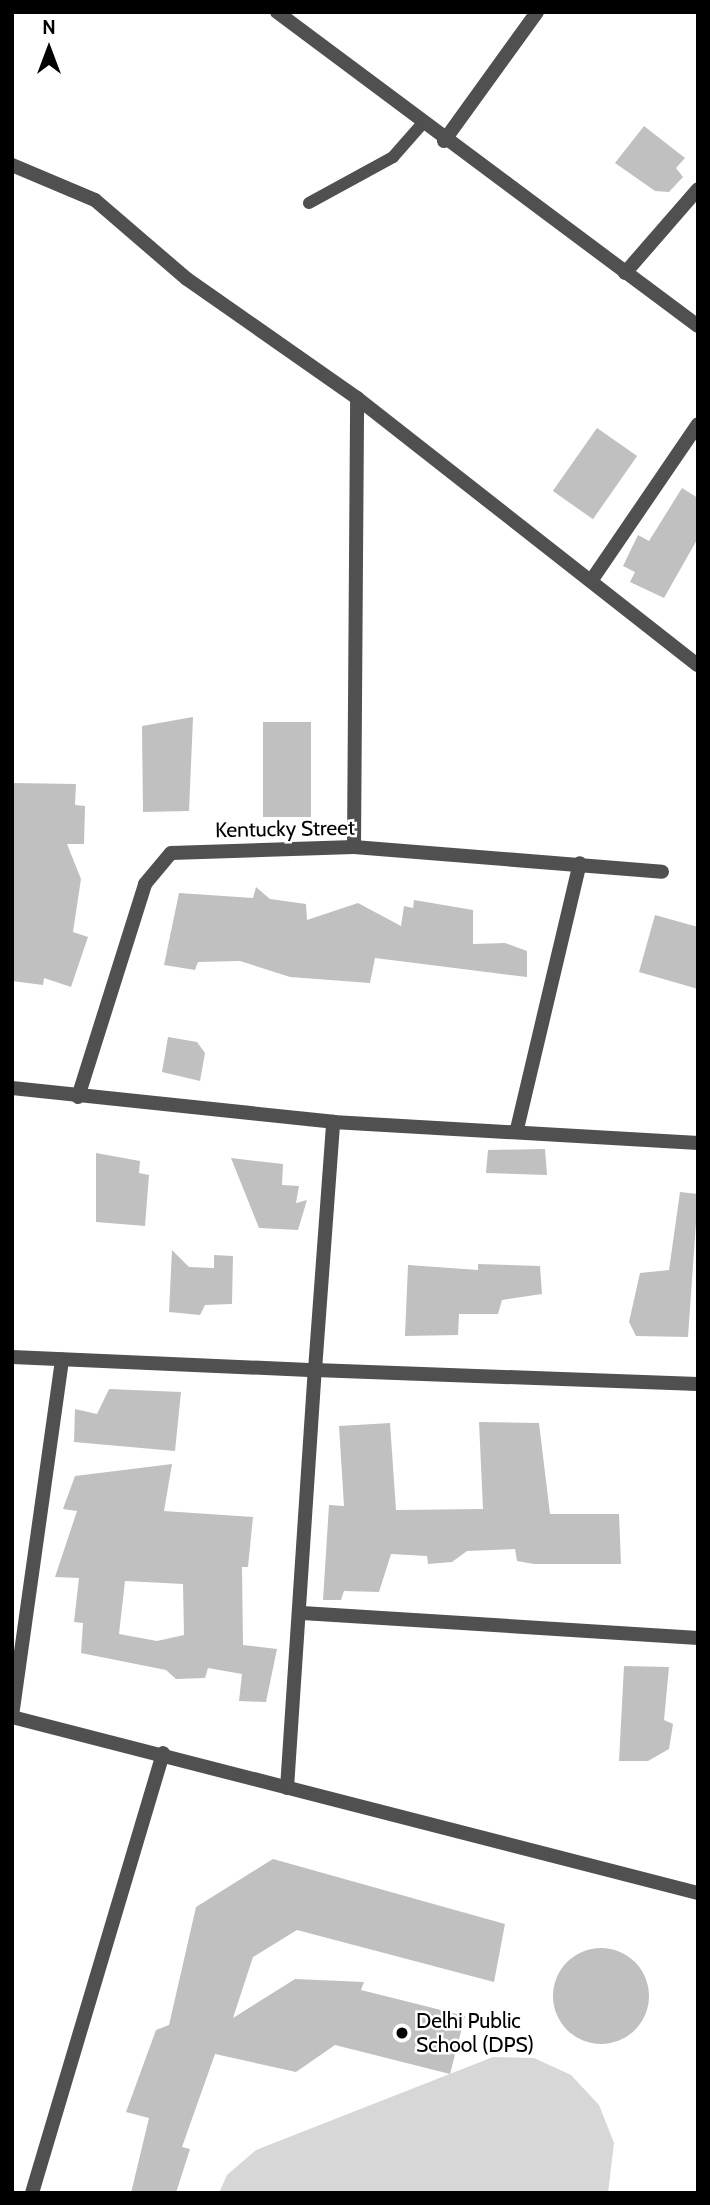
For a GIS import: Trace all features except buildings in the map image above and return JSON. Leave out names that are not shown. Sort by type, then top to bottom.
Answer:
[{"type":"street","points":[[277,12],[444,141],[698,327]]},
{"type":"street","points":[[444,141],[537,12]]},
{"type":"street","points":[[12,165],[95,200],[187,279],[357,398],[698,665]]},
{"type":"street","points":[[625,273],[698,190]]},
{"type":"street","points":[[354,847],[357,398]]},
{"type":"street","points":[[591,581],[698,424]]},
{"type":"street","name":"Kentucky Street","points":[[78,1097],[145,884],[171,853],[354,847],[580,863],[662,872]]},
{"type":"street","points":[[517,1129],[580,863]]},
{"type":"street","points":[[12,1087],[78,1097],[333,1122],[517,1129],[698,1143]]},
{"type":"street","points":[[287,1788],[302,1613],[315,1370],[333,1122]]},
{"type":"street","points":[[12,1357],[698,1384]]},
{"type":"street","points":[[62,1359],[12,1717],[163,1753],[287,1788],[698,1893]]},
{"type":"street","points":[[302,1613],[698,1638]]},
{"type":"street","points":[[32,2193],[163,1753]]},
{"type":"lane","points":[[309,203],[393,157],[422,124]]},
{"type":"shaded area","points":[[493,2057],[534,2058],[571,2075],[599,2105],[614,2143],[608,2193],[219,2193],[227,2175],[256,2150]]},
{"type":"place","name":"Delhi Public School (DPS)","points":[[402,2033]]}]
